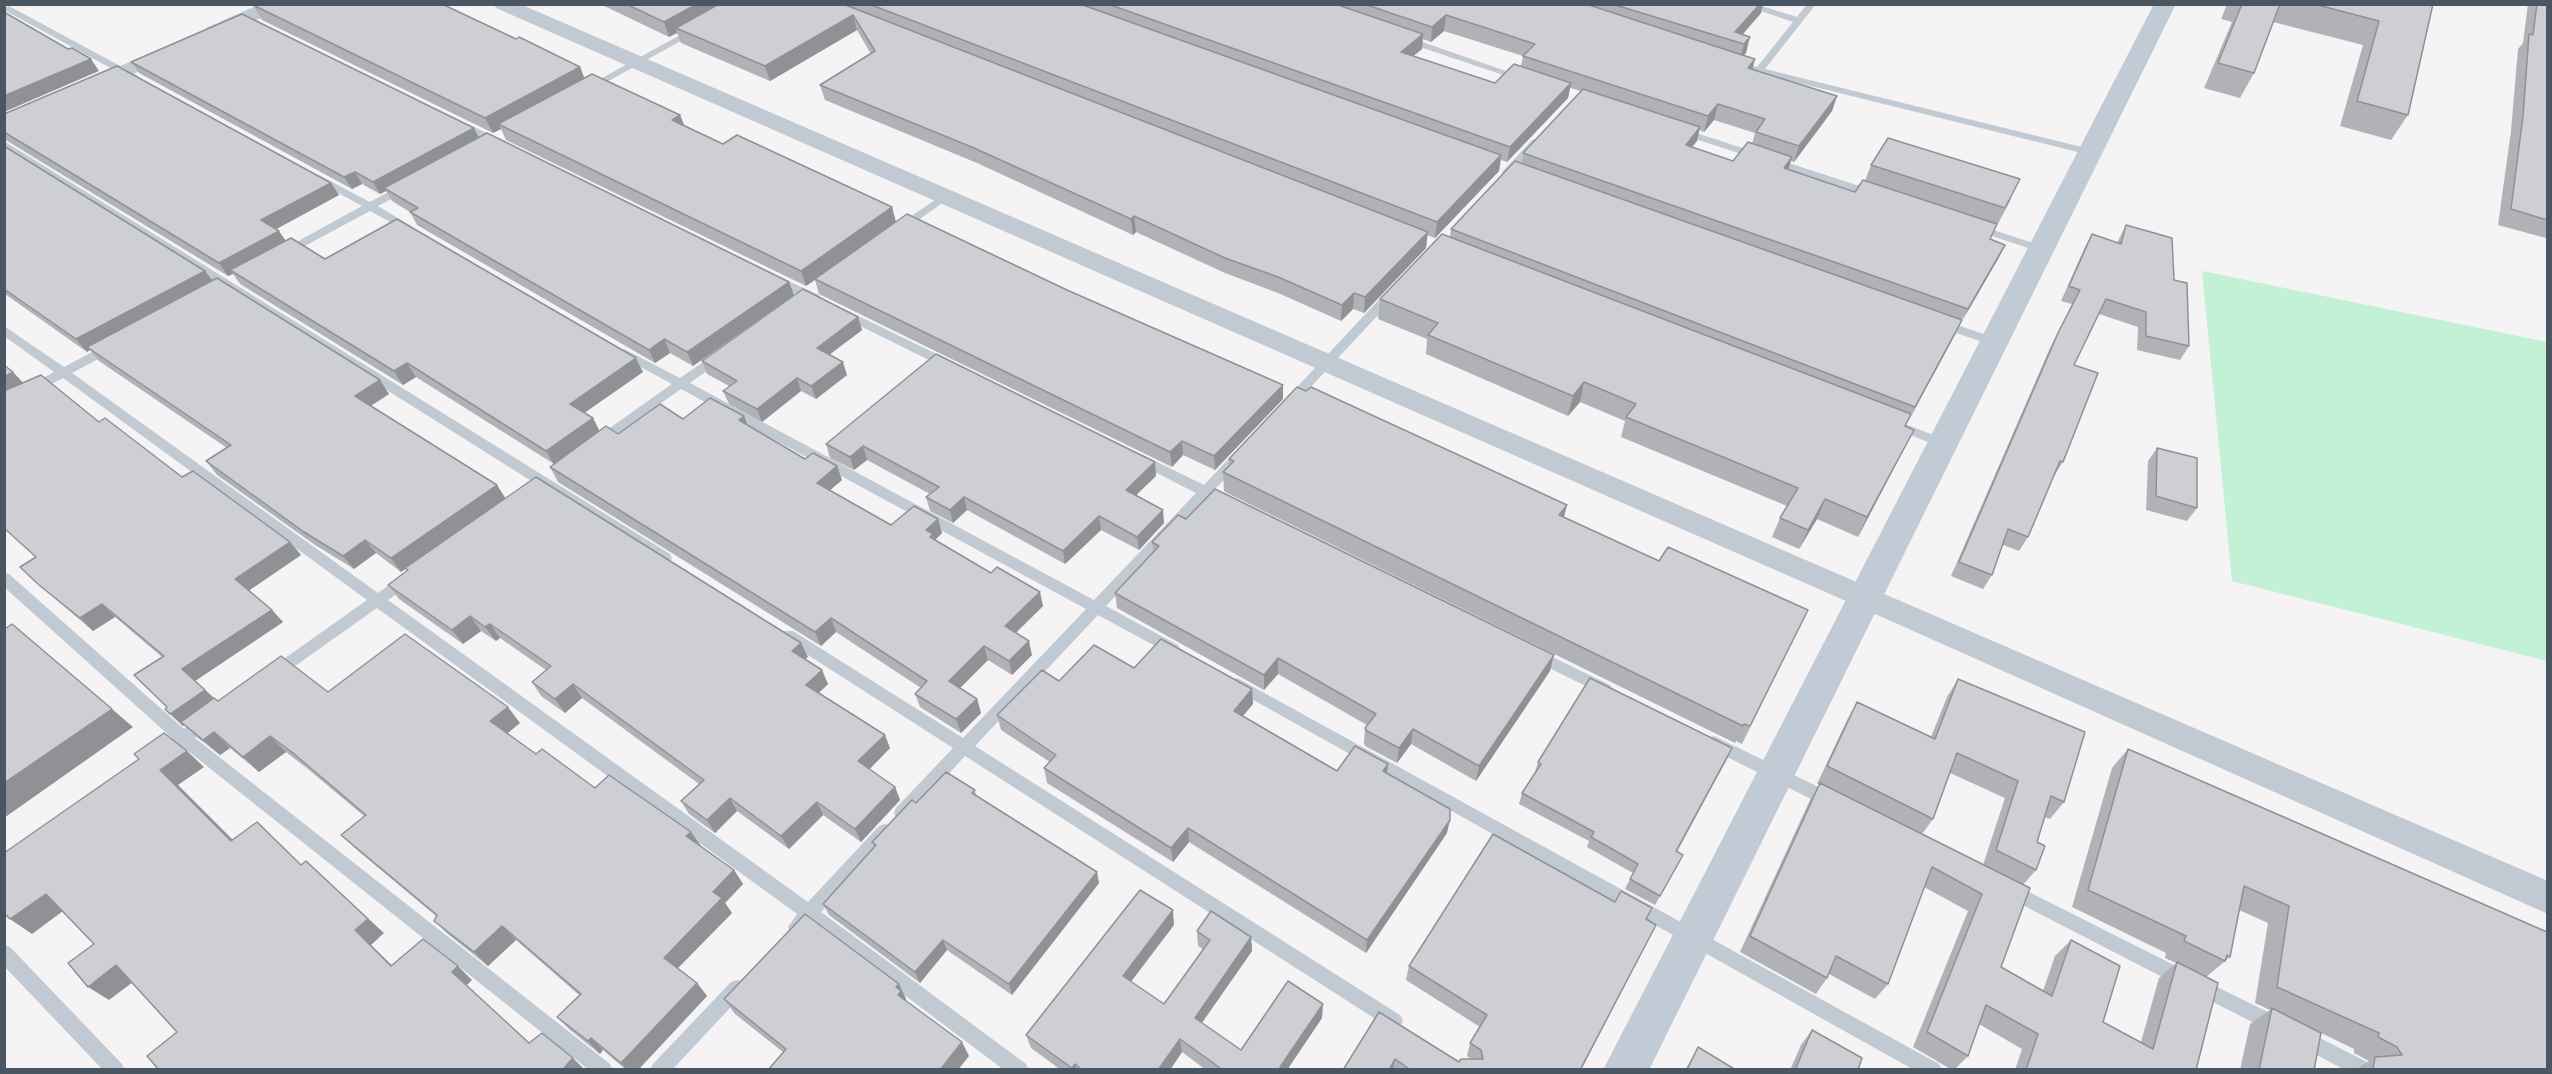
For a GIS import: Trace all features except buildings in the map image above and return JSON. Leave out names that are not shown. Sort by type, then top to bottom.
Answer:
[{"type":"street","points":[[69,95],[190,42],[251,20],[277,4]]},
{"type":"street","points":[[503,4],[1865,597],[2547,898]]},
{"type":"street","points":[[1625,1070],[2042,249],[2161,5]]},
{"type":"lane","points":[[1744,4],[1799,21]]},
{"type":"lane","points":[[1759,71],[1812,4]]},
{"type":"lane","points":[[9,9],[144,83]]},
{"type":"lane","points":[[575,95],[705,26]]},
{"type":"lane","points":[[1389,34],[1534,82]]},
{"type":"lane","points":[[1726,61],[2090,152]]},
{"type":"lane","points":[[450,118],[514,150]]},
{"type":"lane","points":[[1669,126],[1883,197]]},
{"type":"lane","points":[[1493,187],[1547,129]]},
{"type":"lane","points":[[4,144],[674,563]]},
{"type":"lane","points":[[309,173],[422,236]]},
{"type":"lane","points":[[279,256],[412,184]]},
{"type":"lane","points":[[889,236],[944,197]]},
{"type":"lane","points":[[1962,223],[2042,249]]},
{"type":"lane","points":[[765,274],[802,298],[964,372]]},
{"type":"lane","points":[[802,298],[825,282]]},
{"type":"lane","points":[[1278,415],[1398,288]]},
{"type":"lane","points":[[1927,318],[1994,342]]},
{"type":"lane","points":[[4,330],[809,913],[1020,1070]]},
{"type":"lane","points":[[4,405],[126,339]]},
{"type":"lane","points":[[607,344],[679,385],[1191,659]]},
{"type":"lane","points":[[592,447],[724,353]]},
{"type":"lane","points":[[1888,421],[1943,443]]},
{"type":"lane","points":[[785,938],[1253,440]]},
{"type":"lane","points":[[1121,450],[1237,507]]},
{"type":"lane","points":[[261,683],[414,574]]},
{"type":"lane","points":[[4,578],[183,738],[604,1070]]},
{"type":"lane","points":[[774,626],[1408,1031]]},
{"type":"lane","points":[[1522,648],[1617,695]]},
{"type":"lane","points":[[1222,676],[1694,935],[1933,1070]]},
{"type":"lane","points":[[155,758],[222,711]]},
{"type":"lane","points":[[1702,736],[1851,811]]},
{"type":"lane","points":[[1990,881],[2365,1070]]},
{"type":"lane","points":[[4,953],[116,1070]]},
{"type":"lane","points":[[660,1070],[746,979]]},
{"type":"green space","points":[[2202,271],[2547,342],[2547,661],[2232,581]]}]
